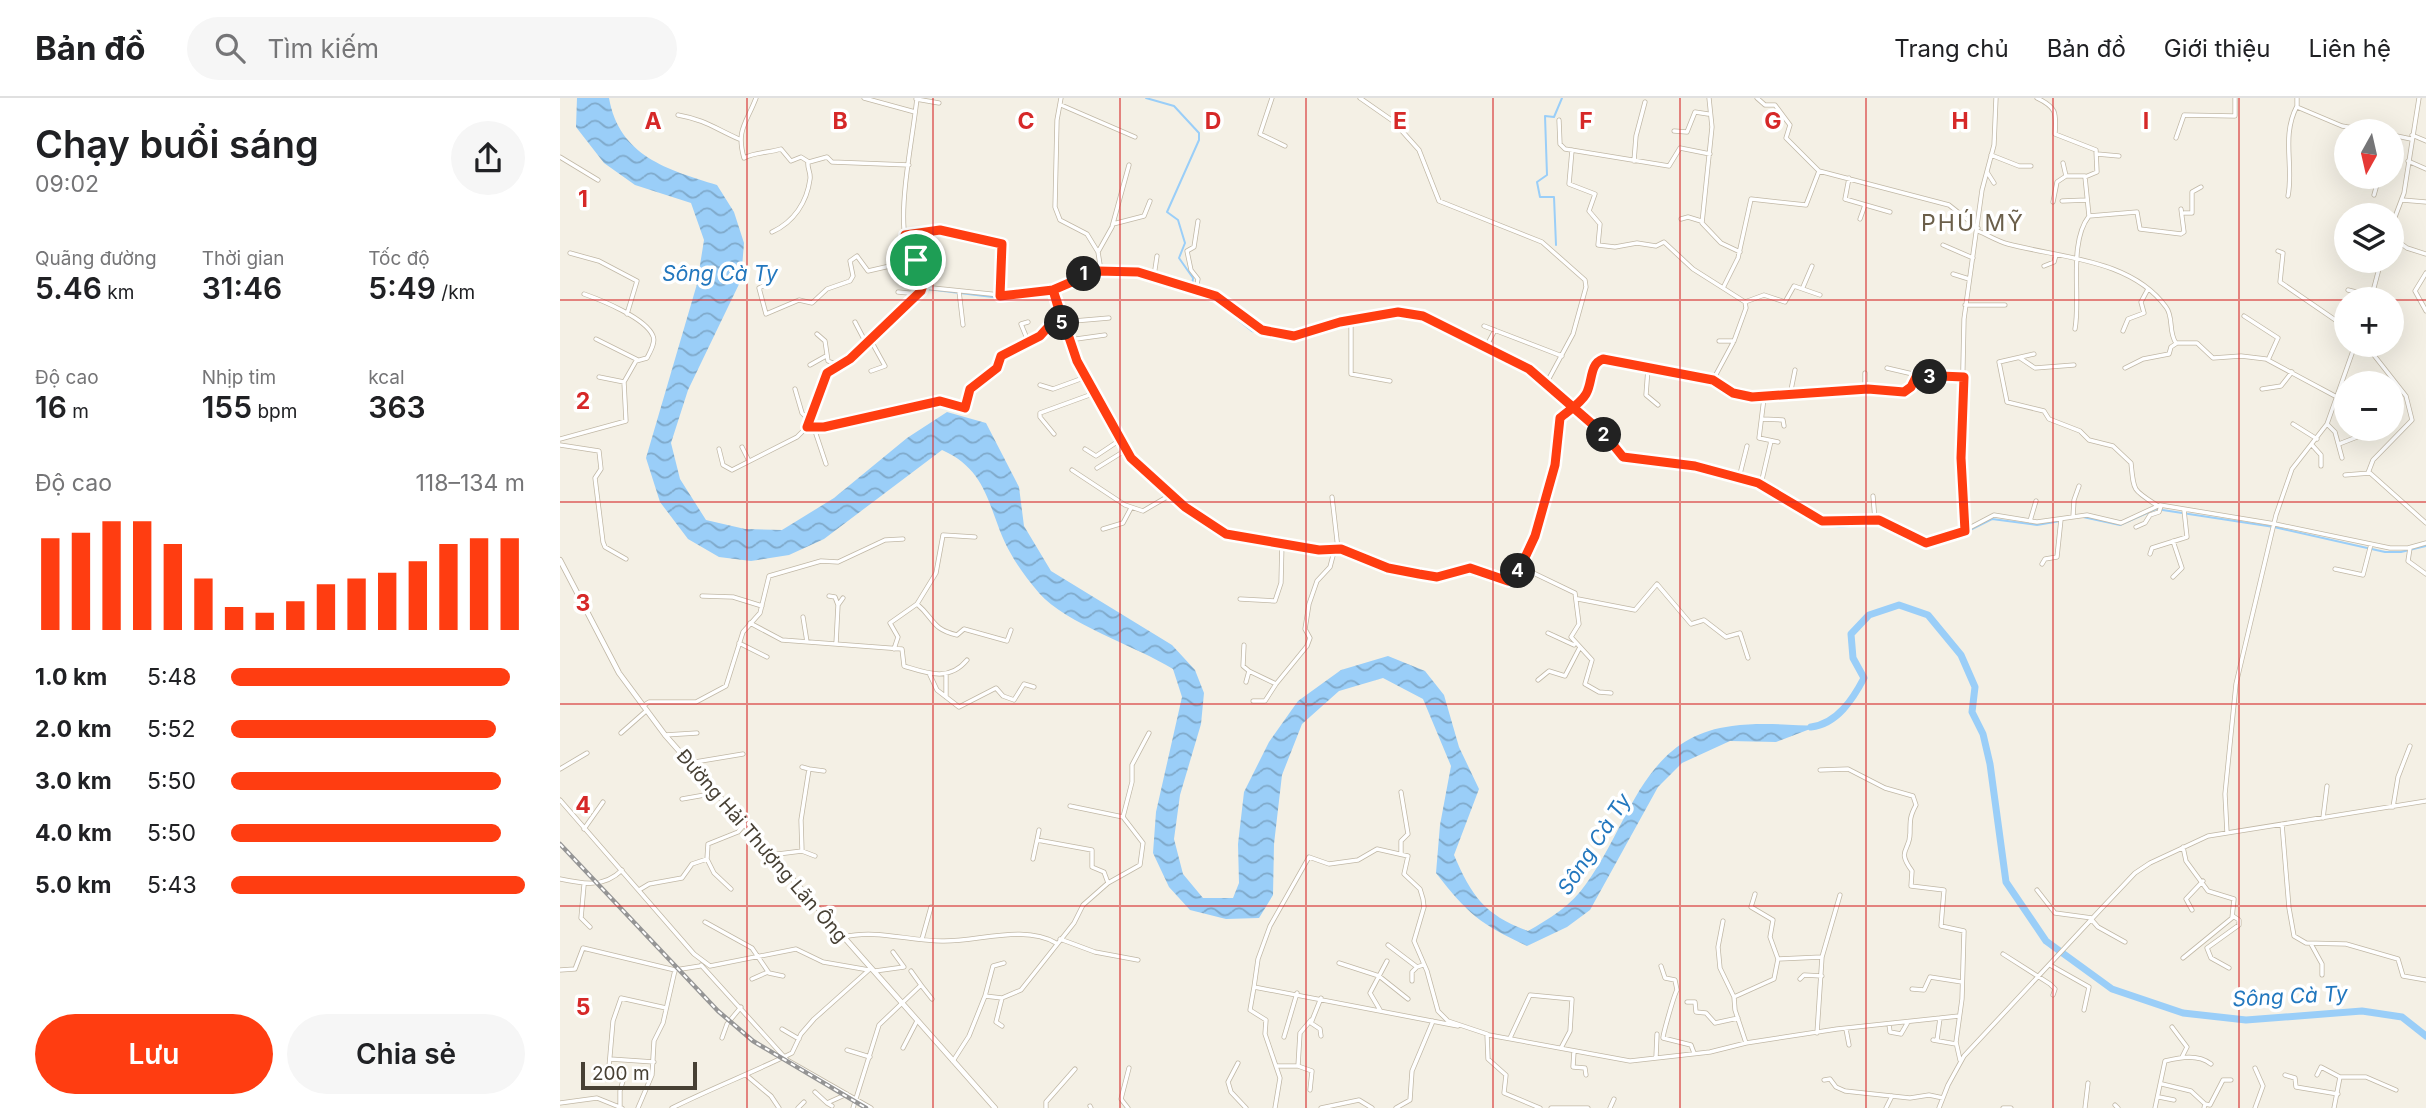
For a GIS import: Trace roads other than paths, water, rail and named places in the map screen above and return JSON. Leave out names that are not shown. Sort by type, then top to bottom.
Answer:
[{"type":"street","points":[[756,98],[743,121],[739,139],[744,158],[751,154],[772,153],[781,149],[791,161],[801,157],[808,162],[811,176],[804,202],[790,224],[772,232]]},
{"type":"street","points":[[864,98],[915,112]]},
{"type":"street","points":[[1061,98],[1057,120],[1055,206],[1060,220],[1087,234],[1098,252],[1101,271]]},
{"type":"street","points":[[1272,98],[1260,134],[1285,146]]},
{"type":"street","points":[[1360,98],[1393,121],[1419,150],[1439,201],[1542,242],[1585,280],[1576,326],[1546,384]]},
{"type":"street","points":[[1702,221],[1712,127],[1708,114],[1709,98]]},
{"type":"street","points":[[1757,98],[1765,105],[1775,105],[1790,125],[1786,138],[1819,171],[1950,205],[1977,229],[2005,243],[2078,258],[2132,277],[2167,308],[2170,331],[2177,343]]},
{"type":"street","points":[[1965,531],[1961,458],[1965,305],[1991,155],[1996,98]]},
{"type":"street","points":[[2037,98],[2052,107],[2057,120],[2055,134],[2095,149],[2097,153],[2097,172],[2085,176],[2066,176],[2057,182],[2053,202]]},
{"type":"street","points":[[2176,138],[2184,115],[2235,116],[2235,98]]},
{"type":"street","points":[[2288,196],[2290,181],[2287,147],[2297,98]]},
{"type":"street","points":[[2401,203],[2419,98]]},
{"type":"street","points":[[719,449],[723,465],[729,470],[794,439],[807,427],[824,377],[840,366],[919,294],[923,287],[916,260],[905,235],[909,165],[917,99],[939,103]]},
{"type":"street","points":[[1634,161],[1636,136],[1645,102]]},
{"type":"street","points":[[1060,105],[1135,137]]},
{"type":"street","points":[[2297,106],[2334,123]]},
{"type":"street","points":[[1674,131],[1688,132],[1695,112],[1708,114]]},
{"type":"street","points":[[678,115],[708,121],[715,130],[739,139]]},
{"type":"street","points":[[1559,120],[1560,144],[1563,149],[1669,166],[1680,148],[1710,154]]},
{"type":"street","points":[[2404,136],[2426,141]]},
{"type":"street","points":[[1572,150],[1569,184],[1595,194],[1589,211],[1600,222],[1598,245],[1615,247],[1637,243],[1656,246],[1664,242],[1693,269],[1745,302]]},
{"type":"street","points":[[2097,153],[2119,156]]},
{"type":"street","points":[[1991,155],[2019,166],[2031,166]]},
{"type":"street","points":[[560,157],[598,180]]},
{"type":"street","points":[[808,162],[827,157],[833,162],[909,165]]},
{"type":"street","points":[[2408,161],[2426,169]]},
{"type":"street","points":[[2063,163],[2066,176]]},
{"type":"street","points":[[1098,252],[1113,223],[1129,165]]},
{"type":"street","points":[[1723,288],[1740,251],[1751,199],[1806,205],[1819,171]]},
{"type":"street","points":[[1987,172],[1994,183]]},
{"type":"street","points":[[2075,329],[2078,258],[2083,226],[2089,216],[2085,176]]},
{"type":"street","points":[[1849,178],[1846,199],[1890,212]]},
{"type":"street","points":[[2089,216],[2137,212],[2140,229],[2181,234],[2184,232],[2182,211],[2193,211],[2192,192],[2200,187]]},
{"type":"street","points":[[2374,195],[2376,189]]},
{"type":"street","points":[[2062,201],[2087,200]]},
{"type":"street","points":[[2402,200],[2426,202]]},
{"type":"street","points":[[1113,223],[1144,215],[1150,201]]},
{"type":"street","points":[[1860,219],[1865,205]]},
{"type":"street","points":[[1681,219],[1688,217],[1702,221],[1721,243],[1740,251]]},
{"type":"street","points":[[1196,290],[1198,279],[1191,270],[1186,251],[1194,247],[1198,221]]},
{"type":"street","points":[[905,235],[940,230],[1002,244],[1000,296]]},
{"type":"street","points":[[1943,245],[1973,258]]},
{"type":"street","points":[[2404,246],[2426,253]]},
{"type":"street","points":[[2278,251],[2283,253],[2280,282],[2334,319]]},
{"type":"street","points":[[570,253],[599,261],[637,281],[627,314]]},
{"type":"street","points":[[2044,266],[2054,262],[2056,255]]},
{"type":"street","points":[[771,282],[759,288],[766,314],[799,300],[812,303],[827,289],[852,280],[850,261],[857,256],[868,271],[916,260]]},
{"type":"street","points":[[1154,276],[1157,256]]},
{"type":"street","points":[[1803,287],[1812,266]]},
{"type":"street","points":[[923,287],[1000,296],[1054,292],[1082,275],[1101,271],[1132,271],[1216,296],[1268,332],[1296,336],[1398,312],[1420,315],[1441,322],[1522,363],[1606,436],[1623,457],[1690,465],[1761,484],[1822,521],[1850,523],[1875,520],[1926,543],[1965,531],[1994,515],[2030,521],[2061,521],[2087,515],[2122,523],[2160,507]]},
{"type":"street","points":[[1954,274],[1969,279]]},
{"type":"street","points":[[2426,274],[2415,291],[2426,311]]},
{"type":"street","points":[[1745,302],[1764,295],[1785,302],[1792,287],[1803,287],[1820,295]]},
{"type":"street","points":[[2123,331],[2128,319],[2144,313],[2141,302],[2148,289]]},
{"type":"street","points":[[959,291],[962,326]]},
{"type":"street","points":[[898,292],[919,294]]},
{"type":"street","points":[[1054,292],[1068,340],[1126,450],[1134,462],[1172,495],[1229,535],[1319,550],[1336,548],[1388,568],[1437,577],[1470,568],[1506,581],[1521,566],[1535,536],[1554,468],[1560,420],[1586,394],[1599,360],[1713,380],[1737,395],[1764,398],[1865,390],[1904,392],[1911,387],[1917,375]]},
{"type":"street","points":[[584,294],[627,314],[653,336],[648,358],[638,360],[596,339]]},
{"type":"street","points":[[1713,380],[1734,341],[1745,302]]},
{"type":"street","points":[[1965,305],[2005,305]]},
{"type":"street","points":[[807,427],[814,428],[940,401],[965,408],[970,389],[997,368],[1000,357],[1041,335],[1060,314]]},
{"type":"street","points":[[2244,316],[2278,338],[2268,360]]},
{"type":"street","points":[[1062,322],[1109,318]]},
{"type":"street","points":[[855,322],[885,366],[871,371]]},
{"type":"street","points":[[1028,322],[1021,326],[1028,341]]},
{"type":"street","points":[[1351,322],[1352,374],[1390,381]]},
{"type":"street","points":[[1484,326],[1562,356]]},
{"type":"street","points":[[1486,347],[1494,330]]},
{"type":"street","points":[[817,334],[825,341],[826,356],[830,363],[840,366]]},
{"type":"street","points":[[1068,340],[1105,335]]},
{"type":"street","points":[[1719,341],[1734,341]]},
{"type":"street","points":[[2125,368],[2143,359],[2169,354],[2171,347],[2177,343],[2197,343],[2209,357],[2241,356],[2268,360],[2334,395]]},
{"type":"street","points":[[2034,354],[1999,363],[2007,402],[2044,411],[2049,419],[2080,431],[2089,440],[2113,446],[2131,463],[2132,484],[2142,497],[2160,507],[2274,526],[2370,546],[2410,550],[2426,543]]},
{"type":"street","points":[[810,365],[826,356]]},
{"type":"street","points":[[2018,357],[2035,368],[2074,365]]},
{"type":"street","points":[[2368,473],[2373,460],[2412,420],[2406,396],[2375,357]]},
{"type":"street","points":[[560,439],[626,421],[624,382],[638,360]]},
{"type":"street","points":[[1648,368],[1646,395],[1658,405]]},
{"type":"street","points":[[1887,368],[1917,375],[1964,377]]},
{"type":"street","points":[[1790,396],[1795,370]]},
{"type":"street","points":[[2262,389],[2281,386],[2292,372]]},
{"type":"street","points":[[1865,373],[1865,390]]},
{"type":"street","points":[[599,377],[624,382]]},
{"type":"street","points":[[1040,385],[1053,389],[1086,377]]},
{"type":"street","points":[[795,389],[802,412],[809,420]]},
{"type":"street","points":[[1054,434],[1040,417],[1040,413],[1095,393]]},
{"type":"street","points":[[1764,398],[1759,438],[1778,442]]},
{"type":"street","points":[[2227,833],[2225,794],[2236,684],[2274,526],[2290,472],[2317,439],[2326,424],[2334,399]]},
{"type":"street","points":[[1762,419],[1783,421],[1784,426]]},
{"type":"street","points":[[2326,424],[2335,432],[2342,458]]},
{"type":"street","points":[[2293,425],[2317,439]]},
{"type":"street","points":[[814,428],[826,464]]},
{"type":"street","points":[[1085,449],[1096,456],[1121,440]]},
{"type":"street","points":[[1761,484],[1771,441]]},
{"type":"street","points":[[2339,444],[2347,441]]},
{"type":"street","points":[[560,445],[599,451],[601,470],[596,478],[604,546],[626,559]]},
{"type":"street","points":[[2312,445],[2322,455],[2321,466]]},
{"type":"street","points":[[1739,478],[1747,446]]},
{"type":"street","points":[[741,447],[749,461]]},
{"type":"street","points":[[1097,468],[1126,450]]},
{"type":"street","points":[[1072,470],[1131,508],[1144,511],[1172,495]]},
{"type":"street","points":[[2345,475],[2368,473],[2426,523]]},
{"type":"street","points":[[2073,517],[2074,500],[2079,486]]},
{"type":"street","points":[[1873,496],[1875,520]]},
{"type":"street","points":[[1253,701],[1265,701],[1309,642],[1310,635],[1305,629],[1309,604],[1317,580],[1331,567],[1336,548],[1332,497]]},
{"type":"street","points":[[2030,521],[2036,501]]},
{"type":"street","points":[[2136,527],[2160,507]]},
{"type":"street","points":[[1103,529],[1123,523],[1131,508]]},
{"type":"street","points":[[2150,554],[2152,548],[2188,535],[2184,510]]},
{"type":"street","points":[[2042,564],[2045,559],[2057,557],[2061,521]]},
{"type":"street","points":[[894,649],[898,637],[890,624],[917,604],[938,569],[938,554],[944,534],[975,537]]},
{"type":"street","points":[[621,733],[649,702],[696,702],[725,687],[739,643],[750,623],[759,615],[769,576],[821,561],[838,562],[885,540],[903,539]]},
{"type":"street","points":[[2173,541],[2182,567],[2173,577]]},
{"type":"street","points":[[1240,598],[1275,601],[1281,583],[1282,542]]},
{"type":"street","points":[[2335,569],[2361,575],[2370,546]]},
{"type":"street","points":[[2410,550],[2408,561],[2426,574]]},
{"type":"street","name":"Đường Hải Thượng Lãn Ông","points":[[560,560],[619,673],[664,735],[995,1108]]},
{"type":"street","points":[[1521,566],[1571,590],[1578,599],[1579,625],[1571,636],[1577,647]]},
{"type":"street","points":[[1578,599],[1635,610],[1657,584],[1691,624],[1704,620],[1726,637],[1740,633],[1748,657]]},
{"type":"street","points":[[702,596],[733,597],[762,606]]},
{"type":"street","points":[[829,596],[835,597],[838,605],[836,644]]},
{"type":"street","points":[[838,605],[843,598]]},
{"type":"street","points":[[917,604],[936,628],[952,634],[957,635],[964,629],[1007,641],[1011,630]]},
{"type":"street","points":[[803,617],[807,642]]},
{"type":"street","points":[[750,623],[779,640],[904,650],[904,666],[929,673],[946,675],[967,660]]},
{"type":"street","points":[[1548,633],[1577,647],[1591,659],[1586,685],[1600,693],[1611,693]]},
{"type":"street","points":[[739,643],[766,657]]},
{"type":"street","points":[[1244,645],[1243,666],[1276,684]]},
{"type":"street","points":[[1538,680],[1549,671],[1565,676],[1577,647]]},
{"type":"street","points":[[1246,682],[1249,671]]},
{"type":"street","points":[[929,673],[937,690],[959,707],[996,688],[1003,696],[1015,700],[1024,684],[1034,687]]},
{"type":"street","points":[[946,675],[946,696]]},
{"type":"street","points":[[664,735],[698,733]]},
{"type":"street","points":[[1123,817],[1132,782],[1132,765],[1149,733]]},
{"type":"street","points":[[2393,807],[2398,777],[2410,746]]},
{"type":"street","points":[[560,769],[587,753]]},
{"type":"street","points":[[689,763],[743,754]]},
{"type":"street","points":[[802,766],[824,771]]},
{"type":"street","points":[[802,851],[801,820],[809,769]]},
{"type":"street","points":[[1820,770],[1848,769],[1885,788],[1913,796],[1916,805],[1909,816],[1910,835],[1903,851],[1905,862],[1912,871],[1910,886],[1913,889],[1945,890],[1941,926],[1964,931],[1956,1044],[1960,1061]]},
{"type":"street","points":[[2323,818],[2327,786]]},
{"type":"street","points":[[1401,792],[1408,834],[1401,841],[1401,853]]},
{"type":"street","points":[[682,799],[716,793]]},
{"type":"street","points":[[560,800],[785,1057],[871,1108]]},
{"type":"street","points":[[584,829],[603,802]]},
{"type":"street","points":[[1939,1108],[1960,1061],[2140,868],[2205,837],[2426,802]]},
{"type":"street","points":[[985,996],[1002,998],[1021,990],[1083,905],[1108,883],[1138,866],[1143,853],[1142,840],[1123,817],[1070,806]]},
{"type":"street","points":[[2283,824],[2293,933],[2297,938],[2311,944],[2342,943],[2375,951],[2399,959],[2399,970],[2405,977],[2426,980]]},
{"type":"street","points":[[731,889],[714,873],[707,859],[708,844],[738,832],[744,825]]},
{"type":"street","points":[[1033,859],[1038,830]]},
{"type":"street","points":[[1037,840],[1092,850],[1092,866],[1104,872],[1108,883]]},
{"type":"street","points":[[2183,846],[2186,861],[2210,893],[2233,897],[2233,916],[2183,958]]},
{"type":"street","points":[[1275,1108],[1280,1079],[1265,1034],[1266,1020],[1250,1010],[1258,959],[1270,926],[1308,858],[1314,856],[1324,864],[1358,860],[1374,849],[1401,853],[1408,858],[1404,874],[1420,890],[1424,903],[1413,941],[1438,1012],[1458,1026]]},
{"type":"street","points":[[770,855],[802,851],[815,856]]},
{"type":"street","points":[[639,890],[649,884],[682,878],[692,864],[707,859]]},
{"type":"street","points":[[560,879],[584,885],[613,878],[622,870]]},
{"type":"street","points":[[2192,910],[2186,899],[2203,881]]},
{"type":"street","points":[[584,885],[581,918],[590,927]]},
{"type":"street","points":[[2037,890],[2055,913],[2092,919]]},
{"type":"street","points":[[1734,997],[1774,979],[1778,959],[1770,937],[1773,918],[1751,906],[1755,894]]},
{"type":"street","points":[[1817,1033],[1822,957],[1840,895]]},
{"type":"street","points":[[922,939],[931,907]]},
{"type":"street","points":[[2229,968],[2211,958],[2207,948],[2239,925],[2239,920],[2233,916]]},
{"type":"street","points":[[2092,919],[2096,926],[2125,942]]},
{"type":"street","points":[[1723,921],[1717,947],[1720,968],[1734,997],[1746,1043]]},
{"type":"street","points":[[705,922],[729,938],[750,947],[760,956],[768,972]]},
{"type":"street","points":[[843,937],[858,934],[957,941],[1023,935],[1046,938],[1056,943]]},
{"type":"street","points":[[1060,939],[1095,952],[1138,960]]},
{"type":"street","points":[[2311,944],[2322,964],[2322,975]]},
{"type":"street","points":[[1388,945],[1417,967]]},
{"type":"street","points":[[560,970],[575,969],[578,955],[584,948],[675,970],[702,964],[713,967],[796,949],[823,962],[871,970],[904,967],[893,952]]},
{"type":"street","points":[[2003,954],[2040,976],[2055,989],[2053,995]]},
{"type":"street","points":[[1778,959],[1822,957]]},
{"type":"street","points":[[1380,1010],[1370,990],[1387,961]]},
{"type":"street","points":[[1339,962],[1379,976],[1408,999]]},
{"type":"street","points":[[953,1061],[969,1036],[985,996],[993,966],[1004,963]]},
{"type":"street","points":[[2051,964],[2089,987],[2084,1010]]},
{"type":"street","points":[[1412,981],[1412,972],[1423,965]]},
{"type":"street","points":[[1661,966],[1665,978],[1675,980],[1677,990],[1673,997],[1670,1019],[1663,1030],[1663,1038],[1691,1045],[1695,1053]]},
{"type":"street","points":[[638,1108],[652,1075],[654,1041],[666,1008],[675,970]]},
{"type":"street","points":[[672,1108],[710,1088],[768,1067],[778,1058],[785,1057],[796,1049],[799,1039],[814,1019],[871,970]]},
{"type":"street","points":[[911,971],[932,999]]},
{"type":"street","points":[[752,979],[768,972],[783,976]]},
{"type":"street","points":[[1800,979],[1804,975],[1822,976]]},
{"type":"street","points":[[1912,989],[1924,990],[1930,977],[1962,982]]},
{"type":"street","points":[[853,1108],[879,1025],[921,985]]},
{"type":"street","points":[[1254,987],[1297,993],[1458,1026],[1488,1035],[1624,1060],[1695,1053],[1817,1033],[1959,1016]]},
{"type":"street","points":[[1284,1037],[1297,993]]},
{"type":"street","points":[[1510,1038],[1530,995],[1572,999],[1570,1031],[1560,1048]]},
{"type":"street","points":[[560,1103],[597,1098],[621,1107],[620,1091],[624,1077],[610,1070],[610,1059],[613,1021],[622,997],[666,1008]]},
{"type":"street","points":[[1002,998],[996,1022],[1002,1026]]},
{"type":"street","points":[[1298,1066],[1300,1033],[1311,1020],[1321,998]]},
{"type":"street","points":[[1366,1008],[1374,1000]]},
{"type":"street","points":[[1687,1002],[1695,1002],[1696,1012],[1706,1013],[1715,1023],[1738,1018]]},
{"type":"street","points":[[722,1038],[727,1024],[741,1007]]},
{"type":"street","points":[[1940,1018],[1935,1040],[1956,1044]]},
{"type":"street","points":[[1311,1020],[1312,1025],[1321,1030],[1321,1036]]},
{"type":"street","points":[[903,1048],[917,1021]]},
{"type":"street","points":[[1396,1108],[1410,1100],[1412,1071],[1433,1021]]},
{"type":"street","points":[[1889,1024],[1890,1032],[1903,1034],[1908,1022]]},
{"type":"street","points":[[2172,1027],[2187,1046],[2182,1057]]},
{"type":"street","points":[[782,1029],[799,1039]]},
{"type":"street","points":[[1846,1029],[1849,1045]]},
{"type":"street","points":[[1656,1057],[1657,1034]]},
{"type":"street","points":[[1488,1035],[1488,1059],[1506,1075],[1504,1093],[1540,1108]]},
{"type":"street","points":[[847,1051],[870,1056]]},
{"type":"street","points":[[1574,1051],[1573,1067],[1586,1069],[1586,1075]]},
{"type":"street","points":[[2155,1108],[2162,1084],[2164,1062],[2182,1057],[2204,1059],[2211,1064]]},
{"type":"street","points":[[610,1059],[654,1062]]},
{"type":"street","points":[[1238,1063],[1228,1083],[1231,1093],[1246,1108]]},
{"type":"street","points":[[1277,1066],[1298,1066],[1312,1071],[1310,1090]]},
{"type":"street","points":[[2317,1075],[2321,1067],[2340,1077],[2364,1077],[2396,1090]]},
{"type":"street","points":[[1128,1108],[1121,1099],[1129,1068]]},
{"type":"street","points":[[2255,1068],[2263,1086],[2255,1108]]},
{"type":"street","points":[[1043,1107],[1074,1069]]},
{"type":"street","points":[[746,1075],[771,1096],[779,1108]]},
{"type":"street","points":[[2285,1075],[2296,1079],[2297,1087],[2338,1094]]},
{"type":"street","points":[[2334,1108],[2340,1077]]},
{"type":"street","points":[[1824,1080],[1830,1079],[1836,1087],[1845,1091],[1943,1098]]},
{"type":"street","points":[[2162,1084],[2191,1091],[2204,1106],[2210,1105],[2223,1080],[2231,1080]]},
{"type":"street","points":[[2085,1108],[2088,1083]]},
{"type":"street","points":[[815,1093],[829,1104],[847,1094]]},
{"type":"street","points":[[1886,1108],[1892,1096]]},
{"type":"street","points":[[2159,1097],[2174,1100]]},
{"type":"street","points":[[1610,1108],[1614,1099]]},
{"type":"street","points":[[1321,1108],[1359,1100],[1372,1108]]},
{"type":"street","points":[[798,1108],[804,1102]]},
{"type":"street","points":[[1551,1108],[1588,1108]]},
{"type":"street","points":[[2003,1108],[2011,1108]]},
{"type":"water","name":"Sông Cà Ty","points":[[577,98],[609,98],[623,134],[648,158],[717,185],[734,212],[744,243],[741,280],[688,390],[671,443],[680,479],[706,520],[745,529],[782,530],[834,498],[907,438],[947,412],[986,423],[1019,487],[1024,526],[1051,571],[1172,645],[1195,670],[1204,693],[1201,724],[1180,795],[1174,839],[1183,874],[1203,898],[1233,898],[1239,883],[1238,844],[1244,792],[1269,742],[1298,701],[1341,670],[1388,656],[1425,671],[1444,695],[1459,747],[1479,789],[1454,855],[1467,882],[1482,903],[1501,918],[1528,931],[1560,911],[1580,892],[1602,860],[1642,786],[1658,765],[1678,747],[1702,733],[1732,726],[1818,726],[1776,742],[1730,741],[1682,763],[1658,787],[1590,910],[1567,927],[1527,946],[1476,917],[1436,873],[1440,825],[1451,766],[1423,699],[1383,678],[1339,691],[1302,724],[1282,775],[1274,844],[1273,895],[1259,918],[1226,919],[1190,910],[1169,887],[1153,853],[1156,812],[1182,697],[1173,669],[1066,615],[1039,593],[1003,539],[980,482],[958,459],[942,450],[824,539],[789,555],[751,561],[719,557],[688,539],[660,502],[646,458],[697,284],[704,240],[691,203],[635,185],[604,163],[576,127]]},
{"type":"waterway","points":[[1146,98],[1174,106],[1199,133],[1199,140],[1167,212],[1178,220],[1185,243],[1179,258],[1193,278],[1192,287]]},
{"type":"waterway","points":[[1556,245],[1554,197],[1540,197],[1537,182],[1547,175],[1545,116],[1554,117],[1562,98]]},
{"type":"waterway","points":[[1092,275],[1132,274],[1212,299],[1252,331],[1279,339],[1296,339],[1350,322],[1394,317],[1423,320],[1508,361],[1535,379],[1604,440],[1618,459],[1686,467],[1766,490],[1818,524],[1839,527],[1878,523],[1924,545],[1954,537]]},
{"type":"waterway","points":[[927,289],[1001,298],[1051,292]]},
{"type":"waterway","points":[[2083,517],[2120,525],[2156,509],[2274,527],[2385,552],[2401,552],[2426,546]]},
{"type":"waterway","points":[[1962,534],[1992,519],[2037,525],[2060,521]]},
{"type":"waterway","name":"Sông Cà Ty","points":[[1811,727],[1836,716],[1855,694],[1864,678],[1853,658],[1851,634],[1869,615],[1899,605],[1928,615],[1961,655],[1975,687],[1972,712],[1983,734],[1990,764],[2006,882],[2046,941],[2112,989],[2183,1013],[2246,1020],[2362,1011],[2402,1017],[2426,1036]]},
{"type":"railway","points":[[560,844],[718,1011],[753,1041],[866,1108]]},
{"type":"district","name":"PHÚ MỸ","points":[[1973,223]]}]
